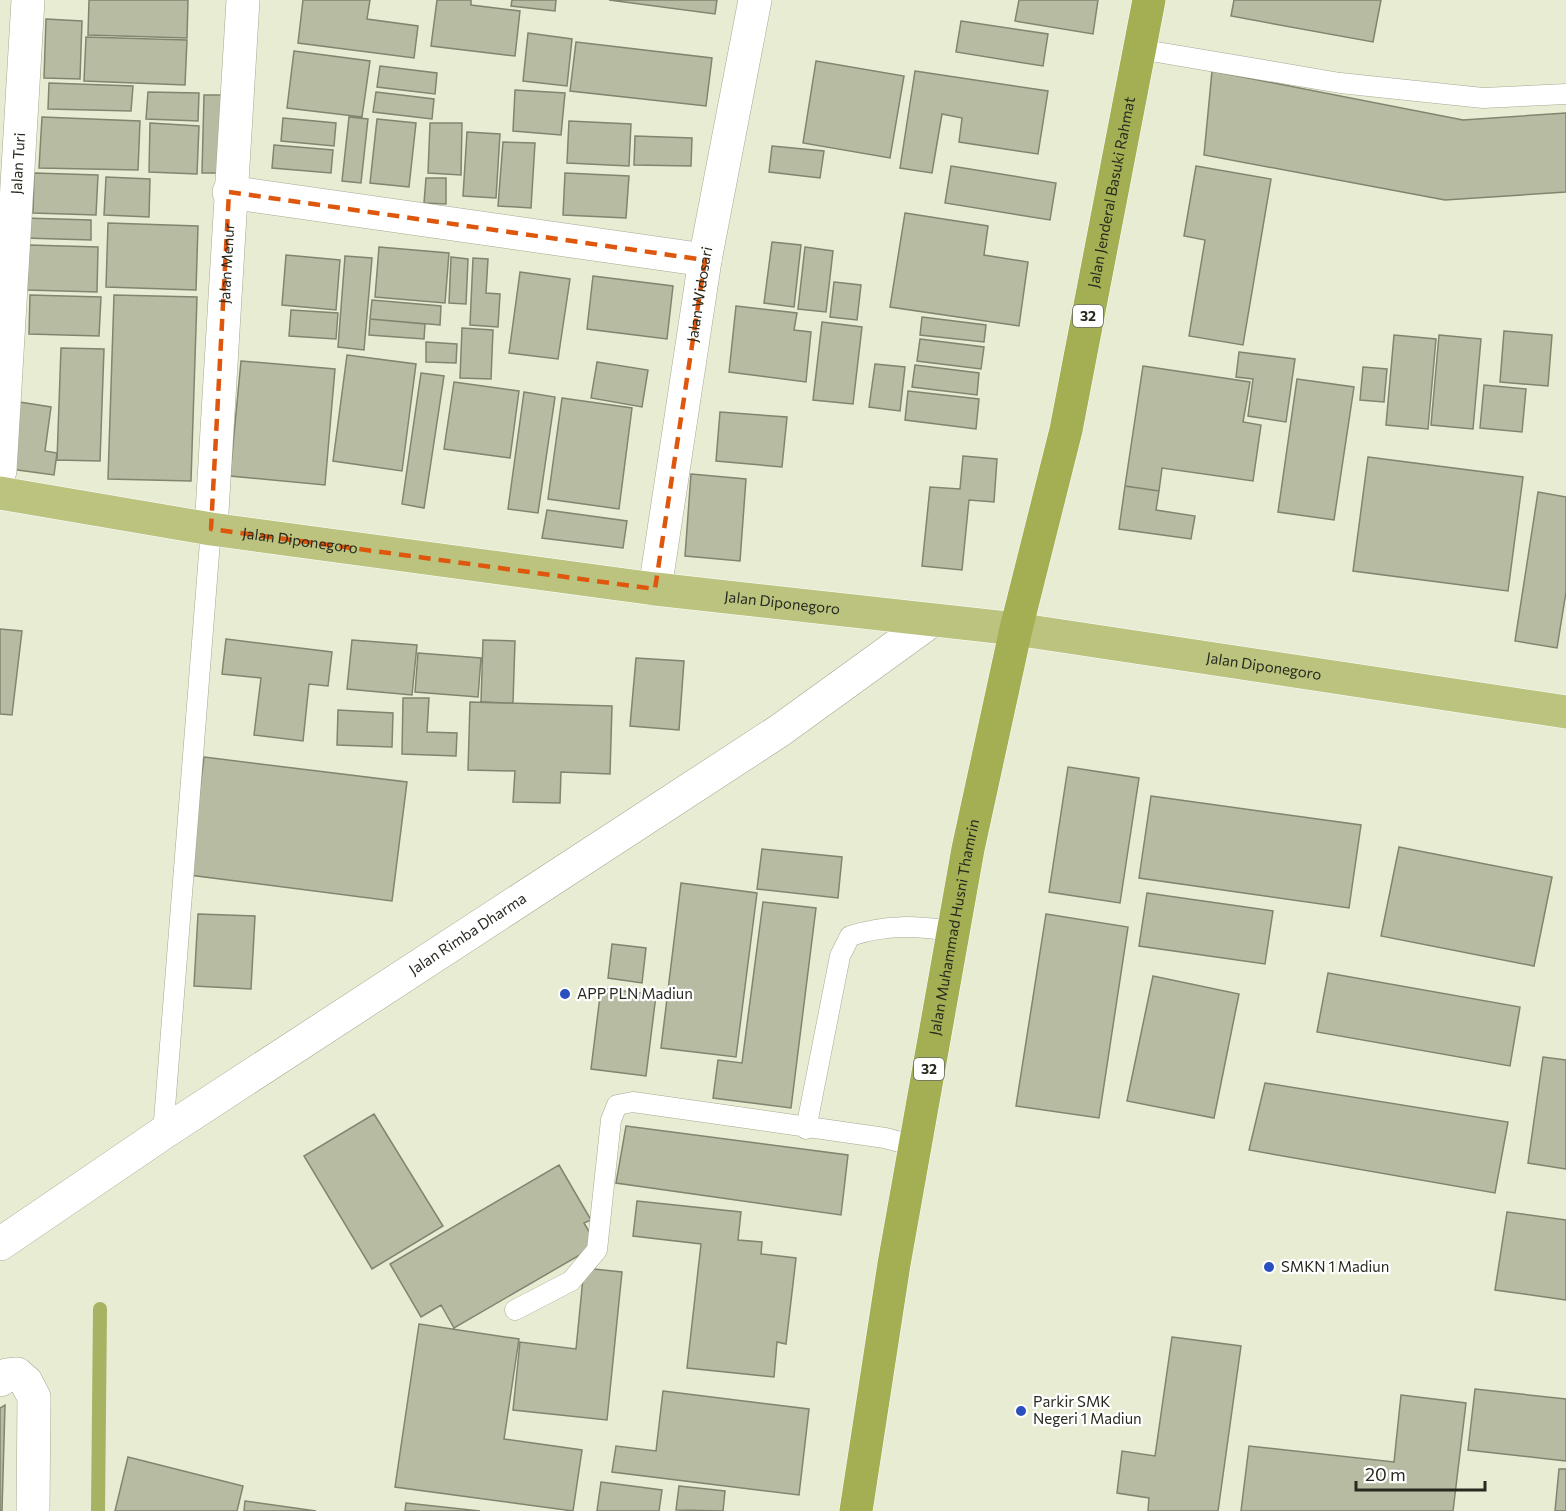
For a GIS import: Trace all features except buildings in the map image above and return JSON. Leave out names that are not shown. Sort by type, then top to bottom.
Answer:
[{"type":"highway","name":"Jalan Jenderal Basuki Rahmat","points":[[1016,629],[1066,430],[1149,0]]},
{"type":"highway","name":"Jalan Muhammad Husni Thamrin","points":[[855,1511],[915,1146],[968,849],[1016,629]]},
{"type":"main road","name":"Jalan Diponegoro","points":[[0,493],[211,528],[655,589],[1016,629],[1566,712]]},
{"type":"street","name":"Jalan Turi","points":[[0,471],[28,0]]},
{"type":"street","name":"Jalan Menur","points":[[211,528],[229,192],[243,0]]},
{"type":"street","name":"Jalan Widosari","points":[[655,589],[705,260],[756,0]]},
{"type":"street","points":[[229,192],[705,260]]},
{"type":"street","name":"Jalan Rimba Dharma","points":[[0,1244],[163,1133],[779,731],[931,621]]},
{"type":"street","points":[[13,1381],[34,1397],[33,1511]]},
{"type":"lane","points":[[1139,49],[1352,85],[1483,98],[1566,94]]},
{"type":"lane","points":[[163,1133],[211,528]]},
{"type":"lane","points":[[806,1129],[840,956],[850,936],[873,929],[908,925],[954,931]]},
{"type":"lane","points":[[515,1310],[571,1281],[597,1250],[611,1120],[617,1106],[633,1102],[806,1129],[885,1138],[915,1146]]},
{"type":"highlighted area","points":[[229,192],[705,260],[655,589],[211,529]]},
{"type":"waterway","points":[[98,1511],[100,1309]]},
{"type":"place","name":"APP PLN Madiun","points":[[565,994]]},
{"type":"place","name":"SMKN 1 Madiun","points":[[1269,1267]]},
{"type":"place","name":"Parkir SMK Negeri 1 Madiun","points":[[1021,1411]]}]
